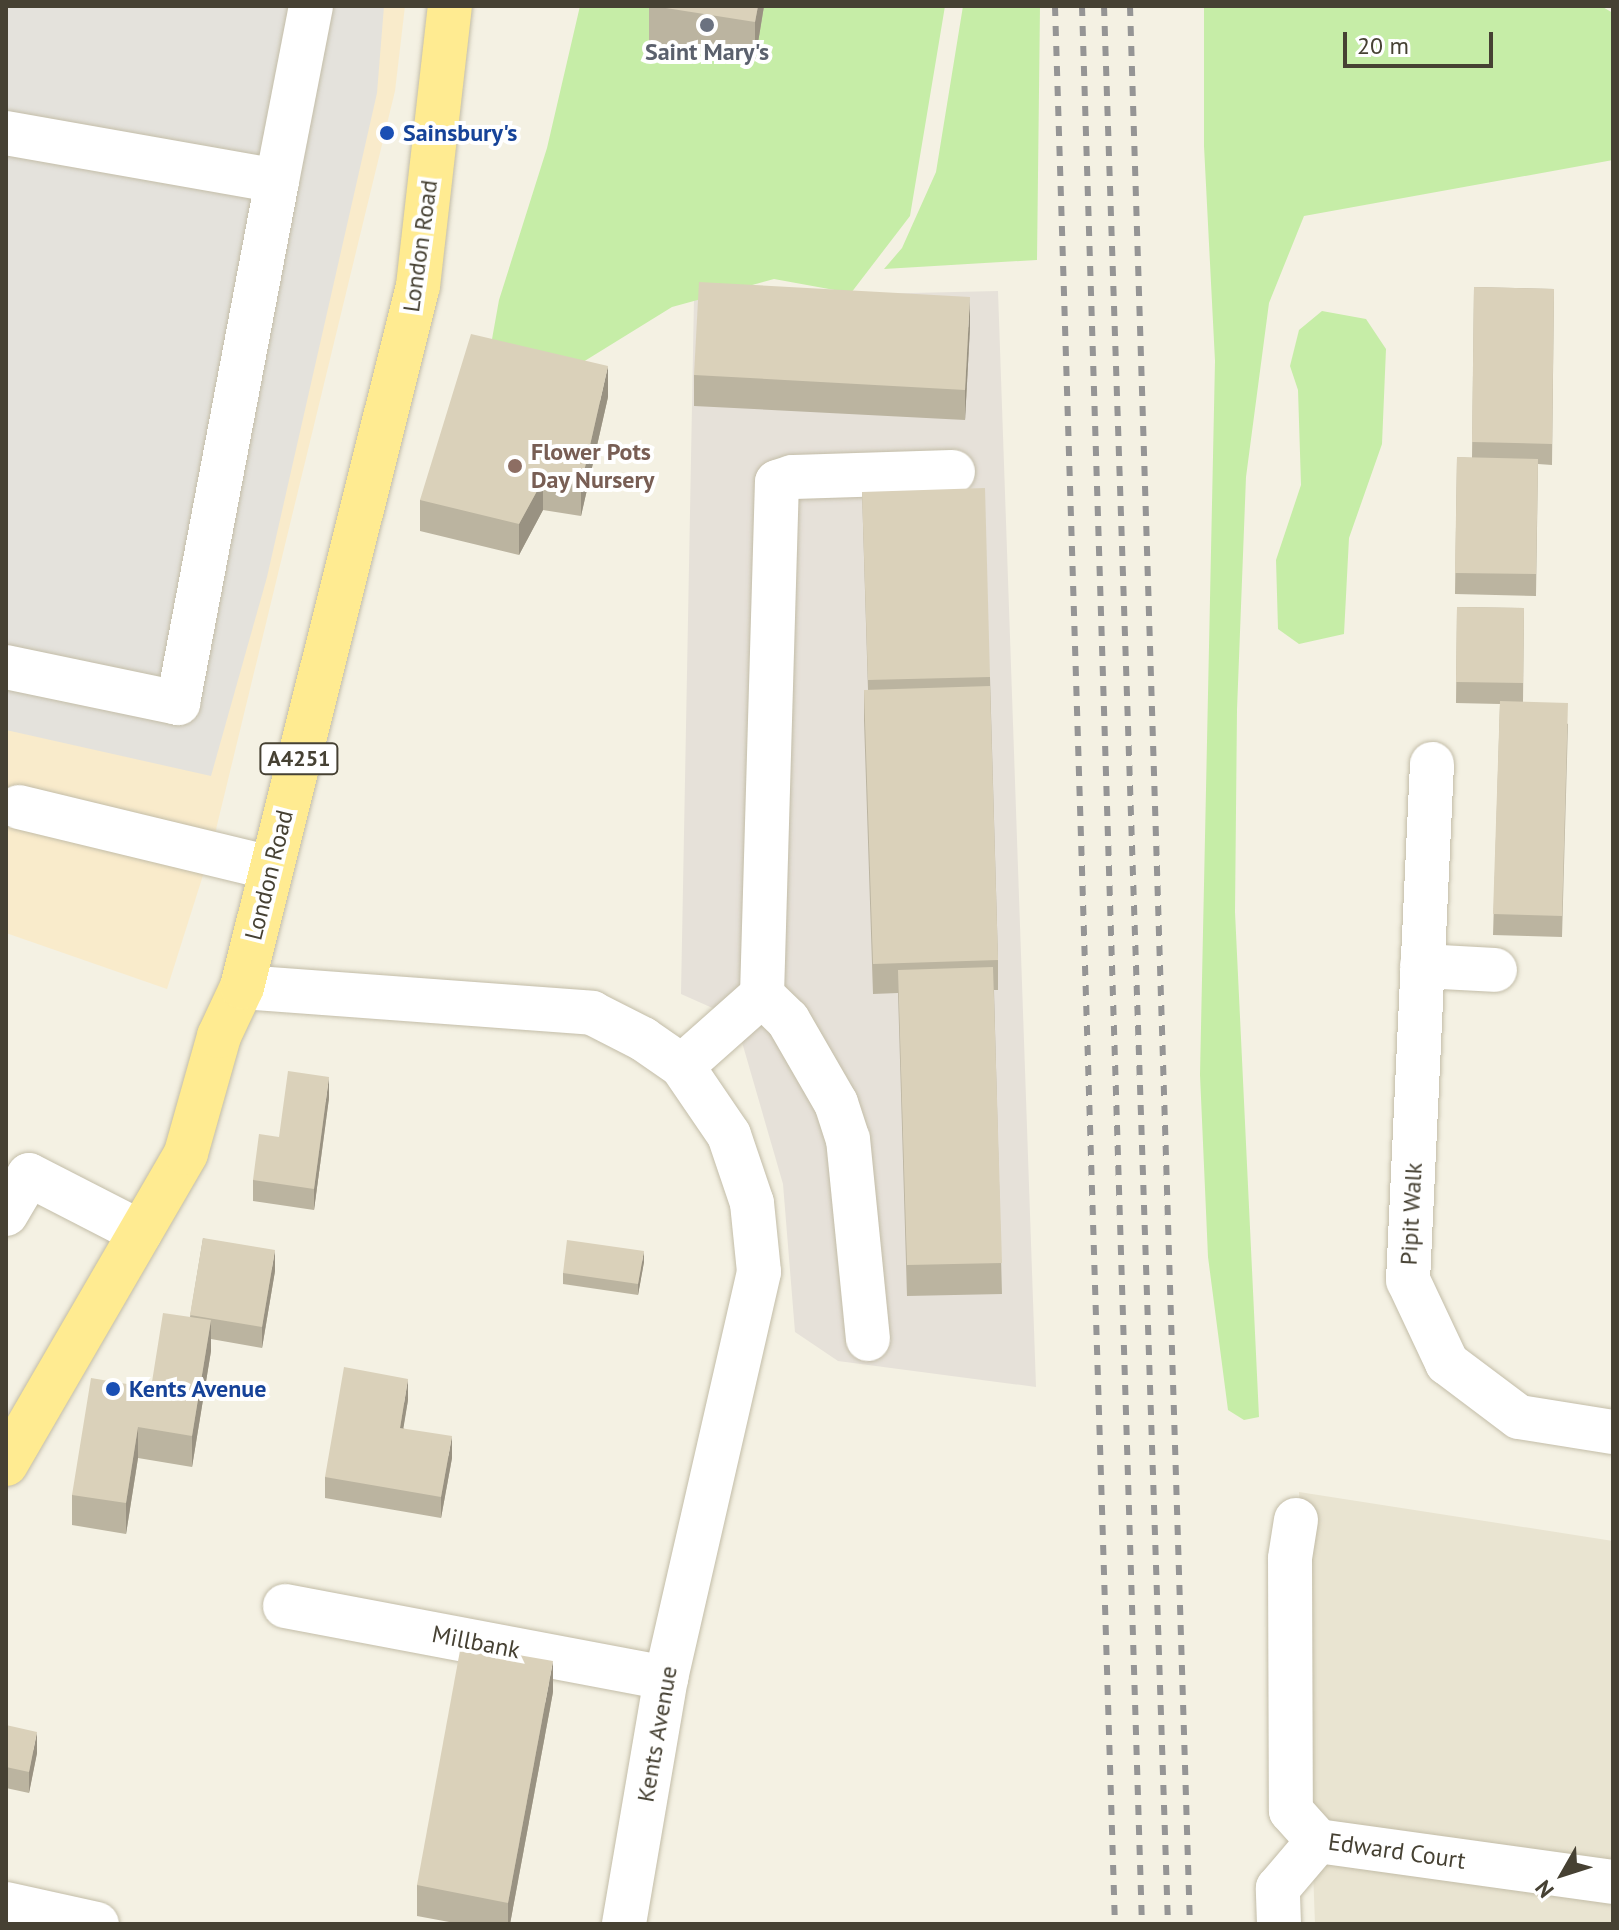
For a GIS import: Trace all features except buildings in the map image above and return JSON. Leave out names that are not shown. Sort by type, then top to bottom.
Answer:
[{"type":"main road","name":"London Road","points":[[7,1457],[186,1153],[219,1036],[242,987],[418,286],[450,6]]},
{"type":"street","points":[[6,667],[178,703],[311,6]]},
{"type":"street","points":[[6,133],[277,181]]},
{"type":"street","points":[[868,1339],[848,1139],[836,1103],[801,1042],[762,995],[777,482],[792,477],[953,472]]},
{"type":"street","name":"Pipit Walk","points":[[1432,764],[1408,1280],[1447,1363],[1519,1417],[1613,1432]]},
{"type":"street","points":[[19,807],[271,868]]},
{"type":"street","points":[[1422,966],[1495,970]]},
{"type":"street","name":"Kents Avenue","points":[[242,987],[592,1013],[682,1066],[729,1135],[752,1203],[759,1272],[666,1678],[624,1924]]},
{"type":"street","points":[[682,1066],[762,995]]},
{"type":"street","points":[[6,1214],[29,1175],[140,1232]]},
{"type":"street","name":"Edward Court","points":[[1296,1520],[1290,1559],[1291,1811],[1318,1841],[1613,1882]]},
{"type":"street","name":"Millbank","points":[[285,1606],[666,1678]]},
{"type":"street","points":[[1279,1924],[1278,1888],[1318,1841]]},
{"type":"street","points":[[6,1904],[97,1924]]},
{"type":"shaded area","points":[[6,6],[405,6],[395,91],[211,850],[167,989],[6,933]]},
{"type":"shaded area","points":[[6,6],[384,6],[377,93],[267,577],[211,776],[6,730]]},
{"type":"shaded area","points":[[998,291],[1036,1387],[838,1361],[795,1332],[783,1184],[735,1018],[681,994],[694,298]]},
{"type":"shaded area","points":[[1299,1492],[1613,1541],[1613,1924],[1315,1924]]},
{"type":"green space","points":[[580,6],[945,6],[910,216],[851,293],[774,279],[672,307],[583,362],[489,356],[499,300],[547,148]]},
{"type":"green space","points":[[963,6],[1040,6],[1037,260],[884,269],[902,248],[936,172]]},
{"type":"green space","points":[[1204,6],[1601,6],[1613,13],[1613,160],[1304,216],[1269,303],[1246,477],[1237,710],[1235,912],[1259,1417],[1244,1420],[1228,1410],[1208,1257],[1200,1075],[1215,361],[1204,146]]},
{"type":"green space","points":[[1322,311],[1366,319],[1386,349],[1382,444],[1349,538],[1344,634],[1299,644],[1278,629],[1276,560],[1301,485],[1298,390],[1290,366],[1299,330]]},
{"type":"railway","points":[[1055,6],[1115,1924]]},
{"type":"railway","points":[[1082,6],[1142,1924]]},
{"type":"railway","points":[[1104,6],[1168,1924]]},
{"type":"railway","points":[[1130,6],[1190,1924]]},
{"type":"place","name":"Saint Mary's","points":[[707,25]]},
{"type":"place","name":"Sainsbury's","points":[[387,133]]},
{"type":"place","name":"Flower Pots Day Nursery","points":[[515,466]]},
{"type":"place","name":"Kents Avenue","points":[[113,1389]]}]
